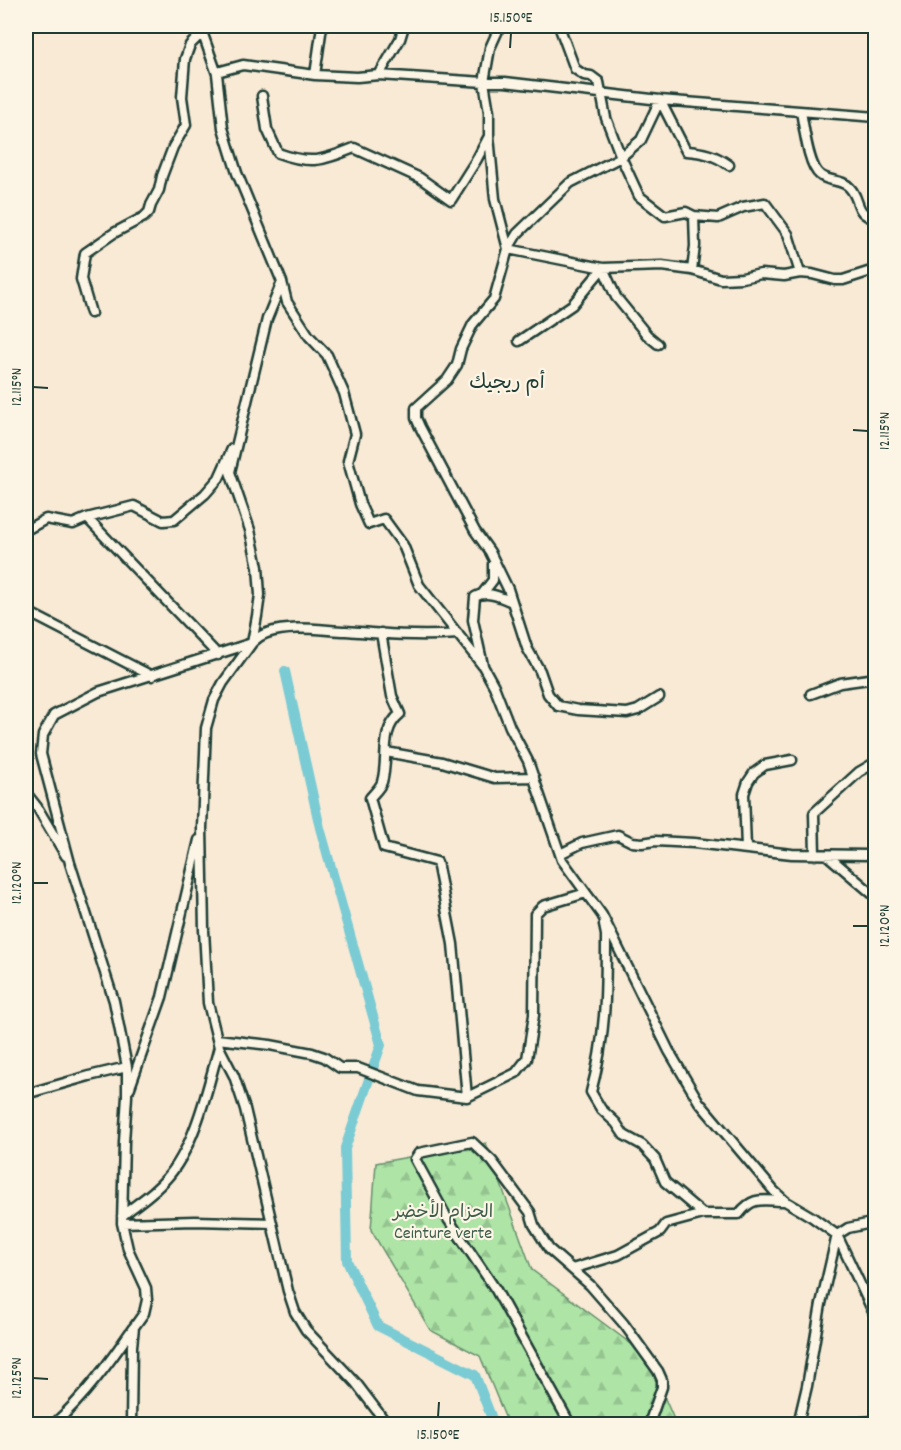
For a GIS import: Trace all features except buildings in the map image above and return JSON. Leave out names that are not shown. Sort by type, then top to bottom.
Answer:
[{"type":"street","points":[[315,75],[322,26]]},
{"type":"street","points":[[379,75],[400,39],[404,26]]},
{"type":"street","points":[[500,26],[489,48],[484,82],[489,112],[495,199],[508,249]]},
{"type":"street","points":[[559,26],[575,69],[598,82],[606,118],[639,196],[665,216],[686,212],[694,216],[718,218],[743,207],[765,203],[788,234],[800,273]]},
{"type":"street","points":[[201,29],[217,74],[223,128],[237,173],[282,282],[287,302],[309,336],[327,355],[344,393],[355,434],[348,461],[360,504],[369,524],[384,519],[403,545],[419,585],[483,666],[528,761],[562,860],[602,915],[669,1051],[699,1102],[735,1147],[785,1202],[843,1231],[876,1222]]},
{"type":"street","points":[[91,313],[81,279],[85,253],[149,212],[159,190],[172,147],[186,125],[183,97],[185,59],[190,45],[201,29]]},
{"type":"street","points":[[217,74],[217,72],[243,65],[315,75],[357,77],[379,75],[505,82],[660,100],[876,117]]},
{"type":"street","points":[[262,96],[267,129],[278,153],[306,161],[327,159],[354,148],[420,178],[451,200],[489,136]]},
{"type":"street","points":[[659,697],[638,710],[627,713],[578,710],[558,706],[548,694],[540,671],[527,648],[512,602],[490,552],[475,531],[425,437],[416,418],[416,408],[447,380],[457,365],[461,349],[473,324],[495,299],[508,249],[517,234],[570,183],[621,157],[641,140],[660,100]]},
{"type":"street","points":[[660,100],[686,152],[702,152],[717,157],[729,165]]},
{"type":"street","points":[[801,112],[812,163],[820,176],[846,184],[852,189],[858,208],[867,217],[876,219]]},
{"type":"street","points":[[692,270],[695,246],[694,216]]},
{"type":"street","points":[[508,249],[603,268],[662,266],[692,270],[721,279],[761,274],[784,276],[800,273],[843,280],[871,271],[876,272]]},
{"type":"street","points":[[519,341],[572,305],[603,268]]},
{"type":"street","points":[[603,268],[616,297],[658,344]]},
{"type":"street","points":[[252,643],[260,595],[258,567],[250,530],[231,472],[267,319],[282,282]]},
{"type":"street","points":[[26,530],[46,519],[73,524],[134,506],[163,521],[174,520],[206,494],[219,478],[240,429]]},
{"type":"street","points":[[87,518],[218,655]]},
{"type":"street","points":[[483,666],[472,612],[475,597],[483,593],[493,580],[495,572],[490,552]]},
{"type":"street","points":[[483,593],[512,602]]},
{"type":"street","points":[[26,611],[152,676]]},
{"type":"street","points":[[387,1425],[356,1383],[306,1330],[295,1312],[245,1109],[234,1076],[218,1043],[208,1003],[204,930],[202,828],[206,728],[214,700],[223,683],[252,643],[264,634],[312,629],[458,634]]},
{"type":"street","points":[[381,633],[393,696],[400,714],[392,720],[387,732],[381,784],[370,798],[384,848],[437,862],[453,944],[467,1097]]},
{"type":"street","points":[[54,1425],[83,1396],[144,1313],[147,1300],[146,1288],[128,1249],[122,1219],[127,1067],[114,1001],[70,863],[41,754],[43,735],[54,715],[98,692],[252,643]]},
{"type":"street","points":[[812,694],[840,683],[876,678]]},
{"type":"street","points":[[386,752],[442,762],[495,778],[534,777]]},
{"type":"street","points":[[746,848],[744,794],[748,782],[754,772],[765,765],[792,760]]},
{"type":"street","points":[[815,855],[814,813],[859,772],[875,762]]},
{"type":"street","points":[[26,793],[37,807],[70,863]]},
{"type":"street","points":[[127,1096],[162,997],[202,828]]},
{"type":"street","points":[[560,854],[582,843],[618,835],[632,842],[642,843],[655,841],[694,843],[815,855],[876,857]]},
{"type":"street","points":[[827,855],[876,897]]},
{"type":"street","points":[[218,1043],[270,1045],[312,1053],[340,1068],[358,1068],[418,1091],[467,1097],[516,1073],[527,1059],[534,1015],[535,914],[543,906],[586,893]]},
{"type":"street","points":[[602,915],[606,935],[604,1029],[599,1063],[591,1092],[601,1109],[616,1123],[624,1135],[642,1145],[655,1159],[664,1182],[704,1214]]},
{"type":"street","points":[[122,1219],[165,1181],[185,1151],[207,1091],[218,1043]]},
{"type":"street","points":[[26,1094],[127,1067]]},
{"type":"street","points":[[570,1425],[496,1290],[446,1216],[415,1159],[419,1153],[472,1142],[492,1161],[530,1212],[534,1225],[549,1249],[590,1285],[624,1324],[658,1371],[662,1387],[649,1425]]},
{"type":"street","points":[[572,1269],[618,1255],[660,1232],[666,1224],[704,1214],[739,1214],[752,1201],[785,1202]]},
{"type":"street","points":[[122,1219],[272,1223]]},
{"type":"street","points":[[843,1231],[876,1318]]},
{"type":"street","points":[[798,1425],[807,1386],[820,1304],[843,1231]]},
{"type":"street","points":[[131,1425],[134,1327]]},
{"type":"street","points":[[847,1425],[872,1421],[874,1425]]},
{"type":"green space","name":"الحزام الأخضر Ceinture verte","points":[[486,1143],[532,1270],[646,1355],[676,1424],[508,1424],[480,1356],[430,1330],[371,1230],[376,1163]]},
{"type":"waterway","points":[[285,671],[320,828],[381,1045],[345,1148],[347,1261],[378,1326],[475,1375],[494,1424]]},
{"type":"district","name":"أم ريجيك","points":[[507,381]]}]
